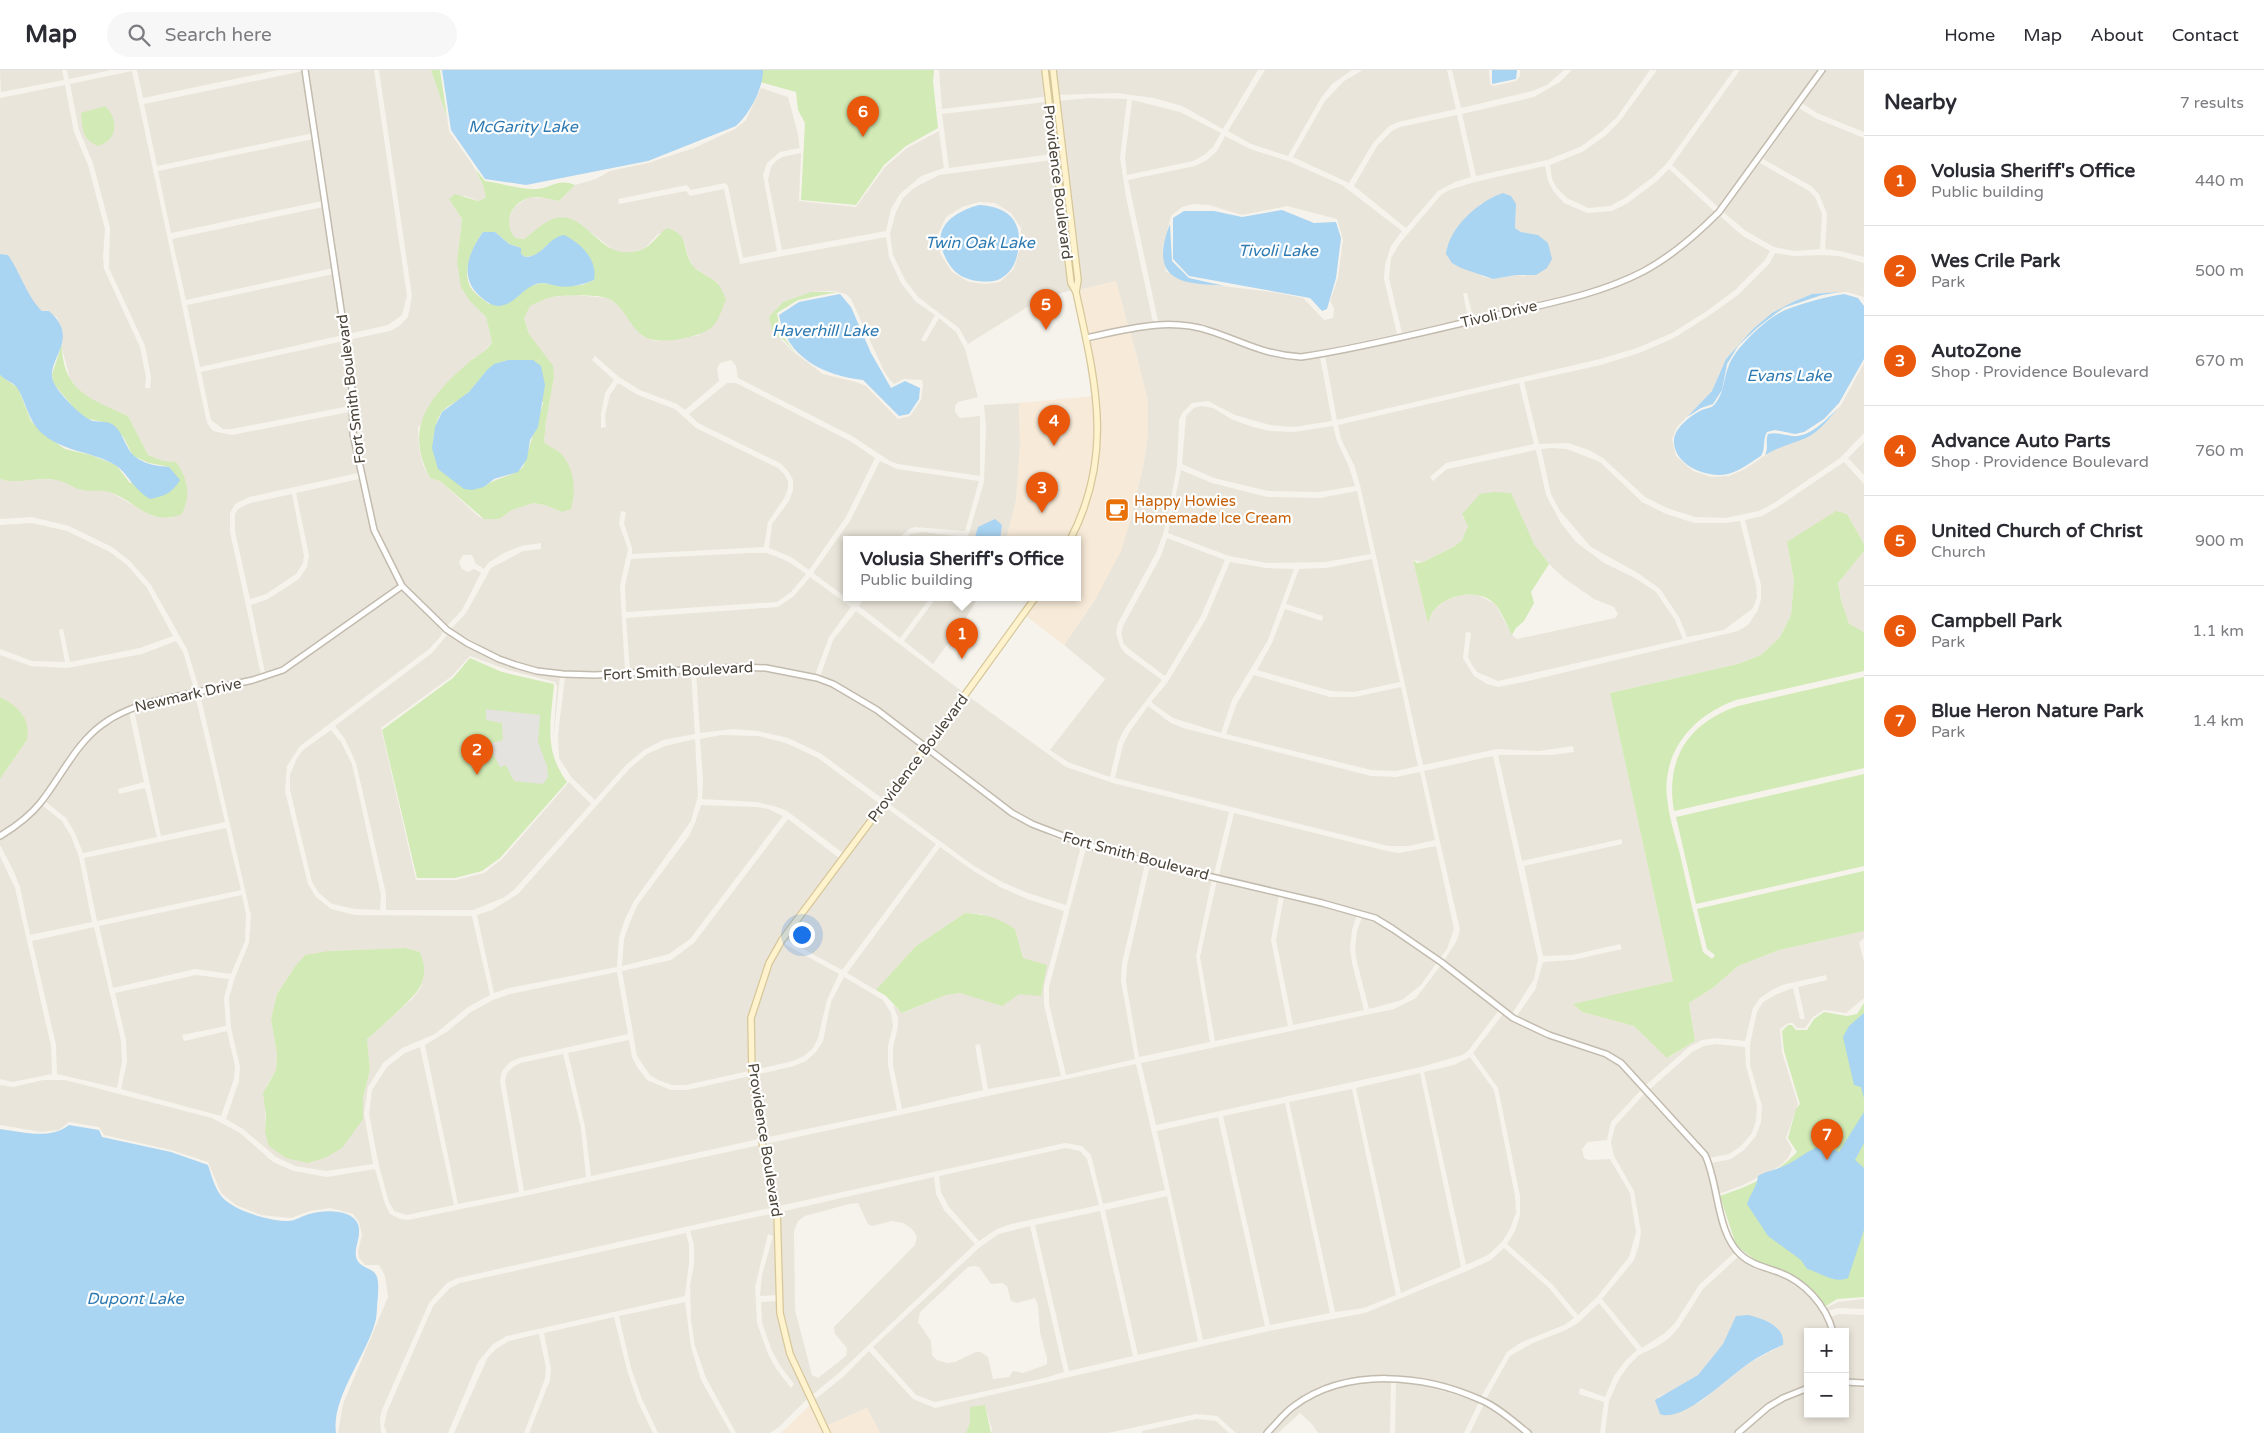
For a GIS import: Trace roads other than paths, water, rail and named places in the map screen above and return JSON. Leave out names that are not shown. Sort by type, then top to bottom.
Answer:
[{"type":"main road","name":"Providence Boulevard","points":[[1045,70],[1071,283],[1076,292],[1097,398],[1098,432],[1089,492],[1080,521],[1072,536]]},
{"type":"main road","name":"Providence Boulevard","points":[[1053,70],[1078,280],[1076,292]]},
{"type":"main road","name":"Providence Boulevard","points":[[827,1433],[790,1354],[780,1313],[777,1209],[762,1142],[752,1073],[751,1018],[769,963],[782,940],[1034,601]]},
{"type":"street","name":"Fort Smith Boulevard","points":[[305,70],[348,356],[352,389],[353,434],[374,530],[402,586],[447,630],[483,651],[516,665],[537,671],[595,675],[739,667],[766,668],[793,672],[833,684],[877,710],[1012,812],[1055,835],[1148,862],[1306,899],[1375,918],[1440,962],[1513,1018],[1549,1035],[1614,1058],[1646,1088],[1705,1155],[1711,1169],[1725,1226],[1731,1241],[1740,1254],[1756,1264],[1779,1272],[1809,1291],[1821,1305],[1831,1328]]},
{"type":"street","name":"Tivoli Drive","points":[[1086,338],[1144,326],[1172,324],[1210,331],[1262,351],[1281,356],[1301,357],[1586,294],[1611,286],[1660,262],[1698,233],[1719,212],[1822,70]]},
{"type":"street","name":"Newmark Drive","points":[[0,836],[20,823],[36,807],[81,746],[103,724],[131,708],[147,702],[252,680],[283,670],[402,586]]},
{"type":"street","points":[[1267,1433],[1292,1407],[1330,1387],[1362,1380],[1394,1378],[1419,1381],[1482,1400],[1528,1433]]},
{"type":"street","points":[[1849,1382],[1864,1383]]},
{"type":"street","points":[[1738,1433],[1768,1407],[1783,1398],[1804,1390]]},
{"type":"water","name":"McGarity Lake","points":[[442,70],[763,70],[761,85],[755,100],[736,126],[648,161],[526,185],[485,179],[451,130]]},
{"type":"water","points":[[1492,70],[1517,70],[1516,79],[1492,84]]},
{"type":"water","points":[[1503,193],[1511,196],[1516,204],[1515,228],[1521,232],[1538,235],[1548,243],[1552,259],[1547,268],[1536,275],[1516,275],[1493,279],[1461,268],[1452,263],[1446,254],[1453,234],[1467,216],[1484,202]]},
{"type":"water","name":"Twin Oak Lake","points":[[979,205],[989,206],[1006,213],[1016,224],[1018,231],[1019,240],[1016,260],[1007,274],[995,281],[986,282],[965,278],[951,268],[943,253],[941,234],[944,226],[958,214]]},
{"type":"water","name":"Tivoli Lake","points":[[1282,210],[1314,223],[1336,222],[1341,238],[1336,278],[1327,309],[1322,311],[1310,298],[1189,276],[1173,259],[1173,218],[1184,211],[1214,211],[1242,217]]},
{"type":"water","points":[[1170,224],[1172,261],[1189,278],[1225,286],[1185,281],[1170,273],[1165,265],[1163,255],[1165,239]]},
{"type":"water","points":[[483,232],[495,232],[509,244],[521,248],[521,254],[525,257],[536,254],[553,240],[564,235],[582,247],[591,259],[595,273],[594,280],[580,285],[562,287],[544,283],[536,284],[505,305],[492,305],[475,291],[470,283],[468,274],[468,266],[473,248]]},
{"type":"water","points":[[0,254],[8,255],[37,306],[42,311],[49,311],[58,321],[63,340],[52,373],[55,386],[70,404],[88,419],[107,422],[115,426],[134,456],[157,466],[169,467],[180,480],[171,491],[150,499],[115,465],[53,441],[35,425],[18,389],[0,375]]},
{"type":"water","points":[[1841,292],[1822,295],[1783,308],[1757,328],[1738,346],[1727,364],[1722,390],[1713,404],[1701,408],[1687,417],[1712,391],[1726,359],[1753,329],[1772,313],[1812,294]]},
{"type":"water","name":"Haverhill Lake","points":[[840,294],[851,307],[871,353],[891,388],[905,381],[920,388],[919,399],[909,414],[899,416],[863,380],[834,374],[809,362],[798,353],[783,330],[779,315],[799,302]]},
{"type":"water","name":"Evans Lake","points":[[1844,294],[1858,298],[1864,306],[1864,359],[1839,403],[1824,419],[1804,432],[1795,434],[1775,430],[1767,432],[1761,456],[1732,473],[1710,474],[1701,472],[1685,463],[1675,448],[1675,435],[1689,418],[1715,404],[1721,394],[1729,365],[1745,342],[1770,319],[1785,310],[1814,300]]},
{"type":"water","points":[[508,360],[533,360],[541,366],[545,385],[538,427],[530,440],[527,459],[518,472],[494,479],[484,487],[472,490],[464,489],[438,469],[432,448],[435,427],[442,412],[469,392],[487,370],[494,364]]},
{"type":"water","points":[[1838,408],[1816,432],[1765,455],[1768,434],[1777,433],[1799,436],[1805,434],[1818,427]]},
{"type":"water","points":[[995,519],[1002,525],[1001,536],[975,536],[978,527]]},
{"type":"water","points":[[1864,1013],[1864,1098],[1861,1087],[1854,1085],[1843,1037],[1849,1026]]},
{"type":"water","points":[[1864,1112],[1864,1143],[1855,1160],[1864,1168],[1864,1230],[1848,1278],[1838,1280],[1807,1269],[1801,1260],[1768,1236],[1747,1204],[1758,1176],[1784,1166],[1823,1145],[1839,1152]]},
{"type":"water","name":"Dupont Lake","points":[[69,1125],[99,1130],[102,1137],[171,1152],[208,1165],[216,1187],[224,1199],[231,1205],[260,1217],[288,1221],[306,1215],[329,1211],[343,1213],[354,1219],[359,1228],[356,1257],[360,1264],[373,1271],[378,1279],[377,1314],[366,1347],[344,1390],[336,1419],[336,1433],[0,1433],[0,1129],[45,1134],[62,1130]]},
{"type":"water","points":[[1748,1315],[1760,1318],[1777,1328],[1783,1338],[1783,1345],[1749,1363],[1706,1397],[1681,1412],[1669,1415],[1660,1414],[1655,1400],[1698,1375],[1723,1344],[1736,1316]]},
{"type":"place","name":"Campbell Park","points":[[863,137]]},
{"type":"place","name":"United Church of Christ","points":[[1046,330]]},
{"type":"place","name":"Advance Auto Parts","points":[[1054,446]]},
{"type":"place","name":"Happy Howies Homemade Ice Cream","points":[[1117,510]]},
{"type":"place","name":"AutoZone","points":[[1042,513]]},
{"type":"place","name":"Volusia Sheriff's Office","points":[[962,659]]},
{"type":"place","name":"Wes Crile Park","points":[[477,775]]},
{"type":"place","name":"Blue Heron Nature Park","points":[[1827,1160]]}]
